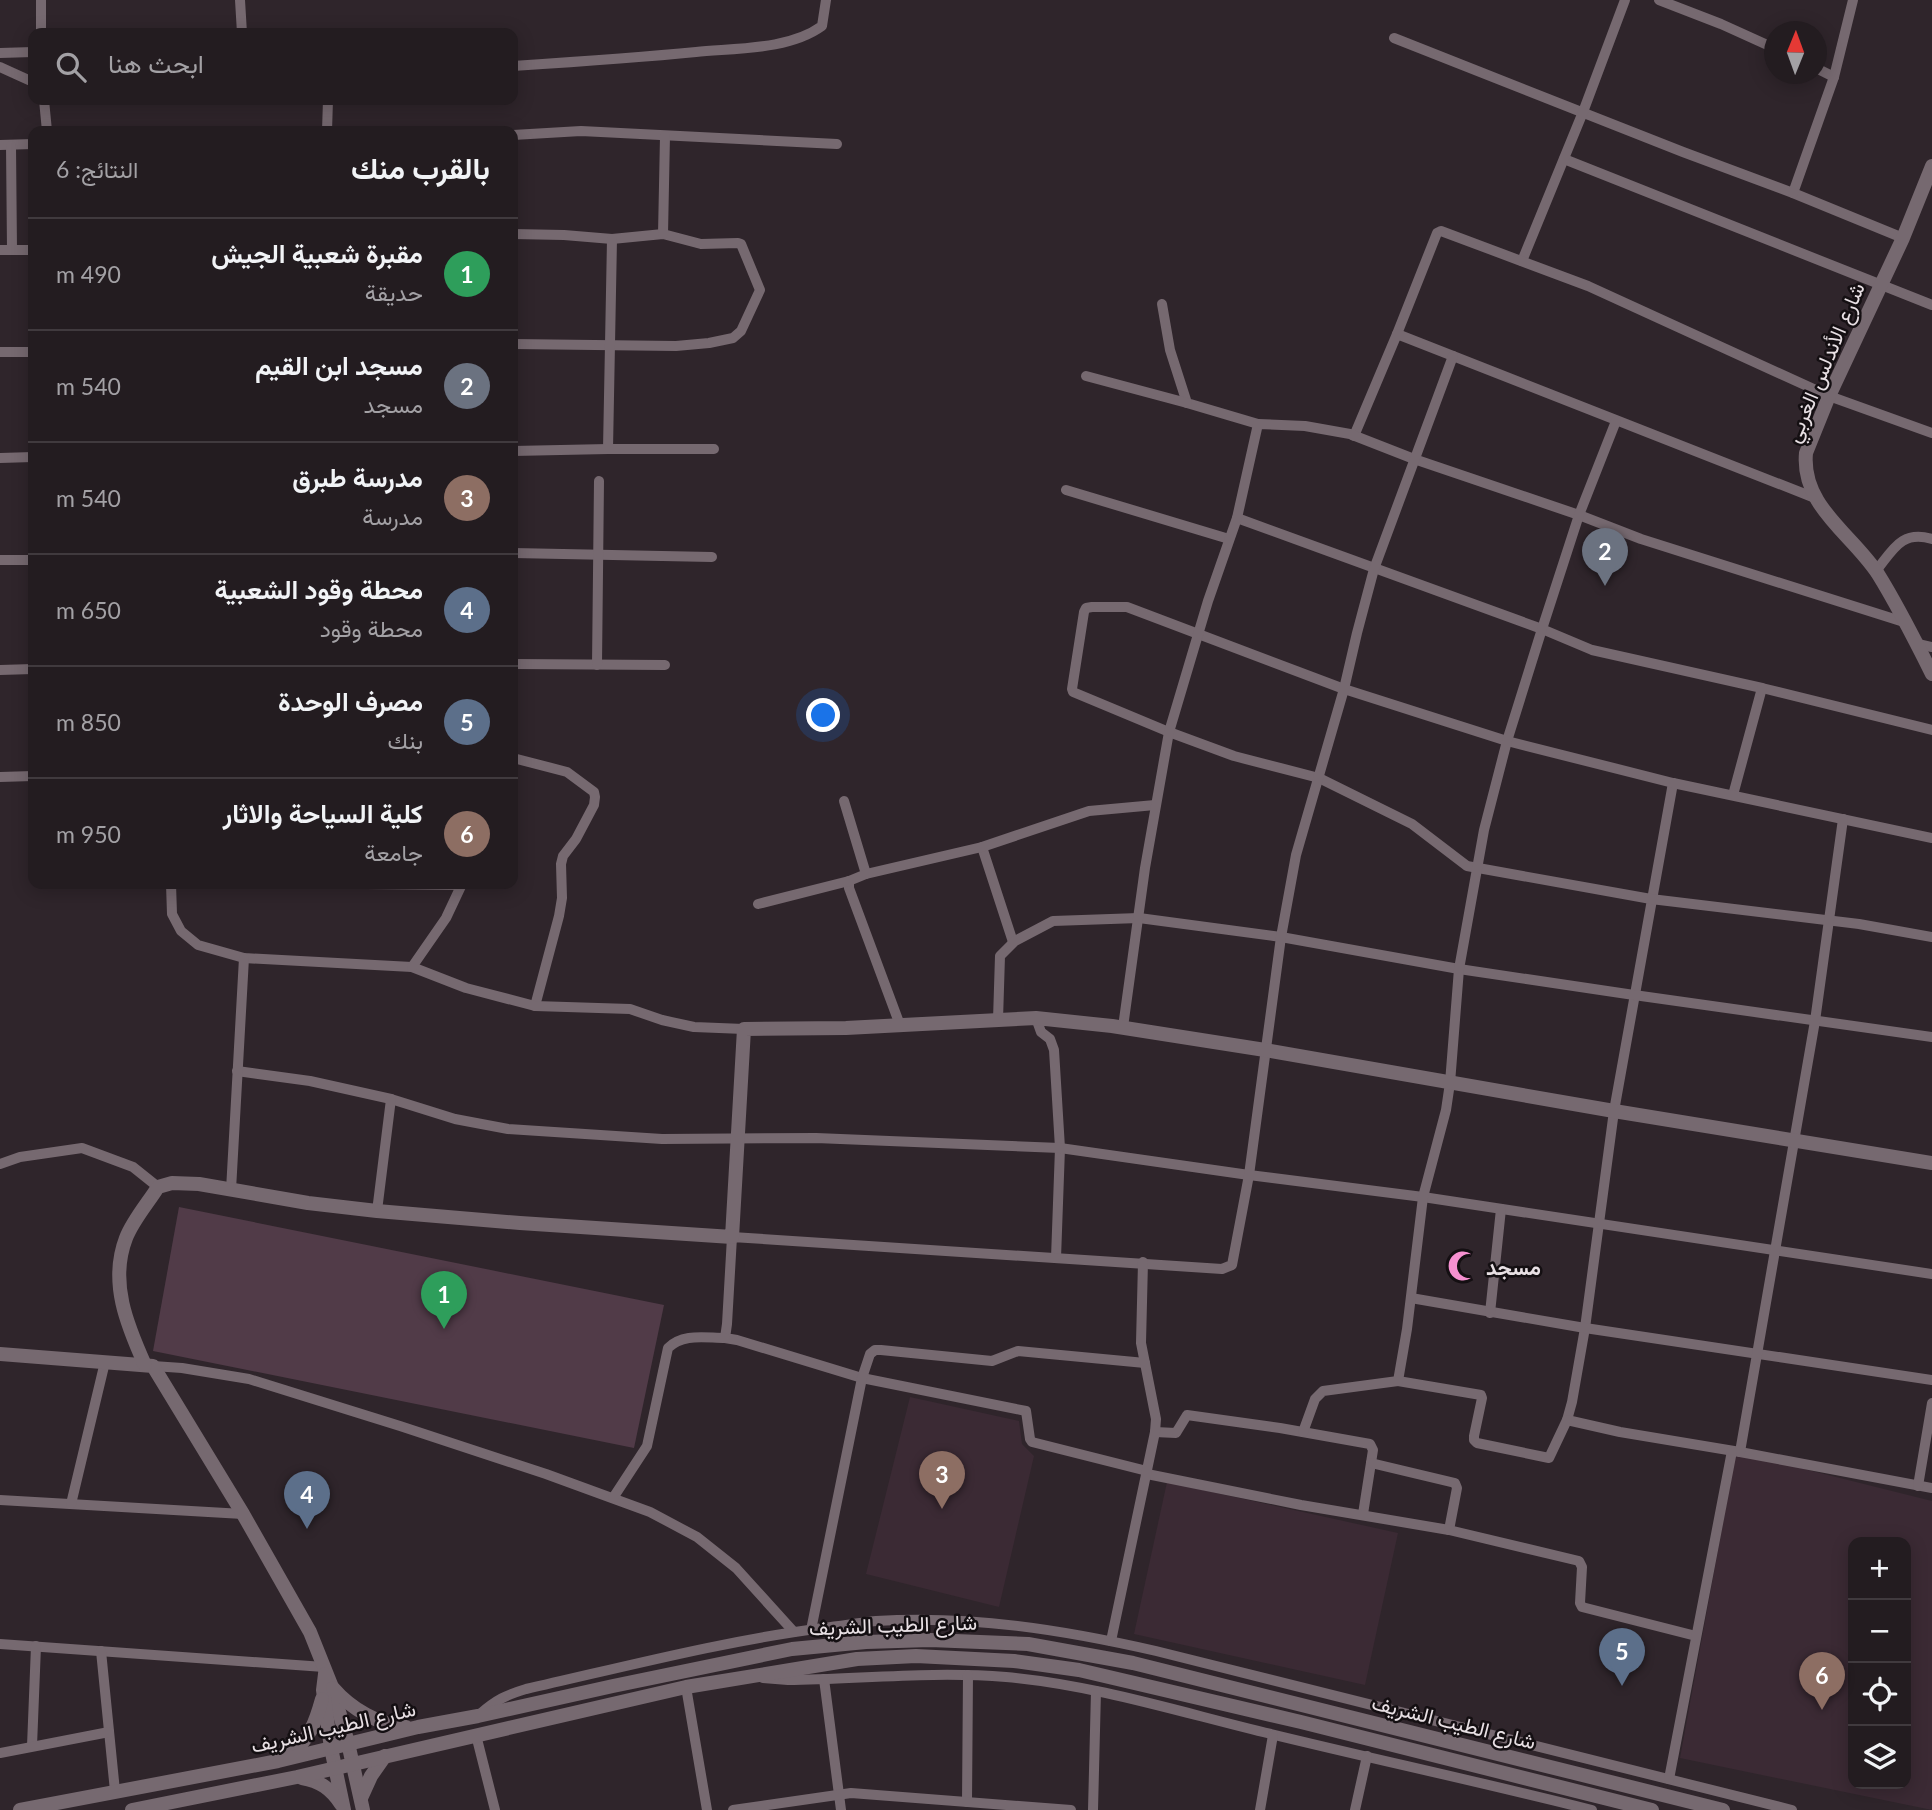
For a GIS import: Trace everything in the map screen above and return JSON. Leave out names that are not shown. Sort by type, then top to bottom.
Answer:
[{"type":"main road","name":"شارع الأندلس الغربي","points":[[1932,166],[1903,238],[1829,396],[1806,453],[1805,470],[1815,498],[1823,510],[1876,571],[1907,623],[1925,646],[1932,674]]},
{"type":"main road","points":[[362,1804],[348,1744],[310,1632],[243,1514],[134,1342],[120,1297],[118,1265],[126,1237],[158,1187],[172,1183],[199,1184],[308,1203],[377,1211],[732,1237],[744,1029],[846,1028],[1036,1018],[1124,1027],[1932,1163]]},
{"type":"main road","points":[[0,1354],[149,1366]]},
{"type":"main road","name":"شارع الطيب الشريف","points":[[20,1810],[278,1761],[418,1727],[792,1649],[905,1640],[964,1640],[1028,1644],[1133,1663],[1723,1810]]},
{"type":"main road","name":"شارع الطيب الشريف","points":[[132,1810],[297,1777],[686,1687],[857,1659],[892,1656],[976,1658],[1052,1665],[1288,1719],[1652,1810]]},
{"type":"main road","points":[[328,1689],[373,1718],[393,1726],[418,1727]]},
{"type":"main road","points":[[328,1689],[331,1748],[344,1810]]},
{"type":"main road","points":[[278,1761],[295,1751],[310,1733],[328,1689]]},
{"type":"main road","points":[[362,1804],[371,1776],[384,1756]]},
{"type":"main road","points":[[297,1777],[324,1785],[334,1794],[344,1810]]},
{"type":"street","points":[[41,0],[41,28]]},
{"type":"street","points":[[240,0],[242,28]]},
{"type":"street","points":[[518,66],[761,46],[793,40],[810,35],[822,26],[826,0]]},
{"type":"street","points":[[1522,261],[1625,0]]},
{"type":"street","points":[[1659,0],[1764,43]]},
{"type":"street","points":[[1793,193],[1833,76],[1853,0]]},
{"type":"street","points":[[1394,38],[1903,238]]},
{"type":"street","points":[[0,53],[28,52]]},
{"type":"street","points":[[0,67],[28,80]]},
{"type":"street","points":[[1827,73],[1833,76]]},
{"type":"street","points":[[44,105],[47,126]]},
{"type":"street","points":[[327,126],[328,105]]},
{"type":"street","points":[[518,135],[565,131],[837,144]]},
{"type":"street","points":[[663,234],[665,136]]},
{"type":"street","points":[[28,144],[5,145],[6,250],[28,250]]},
{"type":"street","points":[[1564,159],[1932,305]]},
{"type":"street","points":[[1354,436],[1439,231],[1588,286],[1829,396],[1932,433]]},
{"type":"street","points":[[518,234],[611,239],[663,234],[702,244],[740,243],[760,285],[741,331],[733,338],[676,346],[518,344]]},
{"type":"street","points":[[608,449],[611,239]]},
{"type":"street","points":[[1162,304],[1170,350],[1186,403]]},
{"type":"street","points":[[1397,334],[1815,498]]},
{"type":"street","points":[[0,352],[28,352]]},
{"type":"street","points":[[725,1338],[732,1237],[1222,1269],[1231,1265],[1249,1175],[1281,937],[1296,855],[1344,689],[1374,569],[1452,356]]},
{"type":"street","points":[[1086,376],[1258,424],[1318,427],[1354,436],[1686,554],[1907,623]]},
{"type":"street","points":[[1398,1381],[1423,1198],[1446,1110],[1459,969],[1484,830],[1507,741],[1542,629],[1579,515],[1616,421]]},
{"type":"street","points":[[1124,1027],[1155,805],[1169,732],[1237,518],[1258,424]]},
{"type":"street","points":[[518,451],[713,449]]},
{"type":"street","points":[[0,458],[28,457]]},
{"type":"street","points":[[597,665],[599,481]]},
{"type":"street","points":[[1066,490],[1229,539]]},
{"type":"street","points":[[1237,518],[1542,629],[1592,650],[1932,730]]},
{"type":"street","points":[[1876,571],[1900,541],[1916,536],[1932,539]]},
{"type":"street","points":[[518,553],[712,557]]},
{"type":"street","points":[[0,560],[28,560]]},
{"type":"street","points":[[1932,838],[1673,783],[1507,741],[1344,689],[1123,606],[1092,607],[1086,608],[1084,612],[1072,691],[1234,756],[1318,778],[1403,819],[1467,866],[1651,899],[1828,920],[1932,937]]},
{"type":"street","points":[[518,664],[664,665]]},
{"type":"street","points":[[0,670],[28,669]]},
{"type":"street","points":[[1733,795],[1762,688]]},
{"type":"street","points":[[518,759],[567,772],[594,792],[596,797],[576,839],[563,856],[562,898],[535,1006]]},
{"type":"street","points":[[0,776],[28,776]]},
{"type":"street","points":[[1303,1432],[1315,1399],[1323,1391],[1398,1381],[1481,1395],[1474,1436],[1476,1443],[1549,1458],[1567,1420],[1572,1402],[1614,1111],[1673,783]]},
{"type":"street","points":[[844,801],[866,874]]},
{"type":"street","points":[[758,904],[849,881],[866,874],[982,847],[1089,811],[1155,805]]},
{"type":"street","points":[[1669,1779],[1775,1252],[1815,1021],[1843,819]]},
{"type":"street","points":[[982,847],[1013,942]]},
{"type":"street","points":[[849,881],[849,888],[900,1025]]},
{"type":"street","points":[[171,889],[172,914],[181,931],[198,945],[244,958],[412,967],[466,988],[535,1006],[630,1009],[694,1027],[744,1029]]},
{"type":"street","points":[[412,967],[446,918],[460,889]]},
{"type":"street","points":[[998,1020],[1000,956],[1013,942],[1053,920],[1139,918],[1281,937],[1459,969],[1932,1037]]},
{"type":"street","points":[[232,1190],[244,958]]},
{"type":"street","points":[[1036,1018],[1041,1032],[1050,1039],[1054,1050],[1060,1147],[1056,1258]]},
{"type":"street","points":[[237,1071],[310,1082],[391,1099],[455,1119],[508,1129],[662,1139],[816,1138],[1060,1147],[1599,1223],[1932,1275]]},
{"type":"street","points":[[377,1211],[391,1099]]},
{"type":"street","points":[[0,1164],[20,1157],[82,1148],[133,1167],[158,1187]]},
{"type":"street","points":[[1490,1313],[1501,1209]]},
{"type":"street","points":[[1111,1641],[1155,1432],[1156,1419],[1141,1343],[1143,1262]]},
{"type":"street","points":[[1411,1298],[1584,1328],[1932,1380]]},
{"type":"street","points":[[613,1498],[647,1446],[668,1348],[674,1341],[683,1338],[725,1338],[863,1378],[1026,1411],[1032,1442],[1147,1472],[1301,1504],[1449,1530],[1579,1561],[1582,1567],[1582,1607],[1696,1636]]},
{"type":"street","points":[[811,1630],[870,1353],[875,1350],[992,1361],[1017,1352],[1145,1363]]},
{"type":"street","points":[[71,1504],[105,1362]]},
{"type":"street","points":[[149,1366],[182,1368],[249,1379],[546,1474],[650,1512],[697,1537],[736,1568],[794,1632]]},
{"type":"street","points":[[1918,1486],[1932,1403]]},
{"type":"street","points":[[1155,1432],[1176,1433],[1187,1415],[1370,1444],[1373,1450],[1363,1514]]},
{"type":"street","points":[[1567,1420],[1932,1488]]},
{"type":"street","points":[[1371,1463],[1455,1483],[1457,1488],[1449,1530]]},
{"type":"street","points":[[0,1500],[243,1514]]},
{"type":"street","points":[[478,1716],[493,1702],[508,1694],[720,1645],[875,1621],[965,1621],[1030,1627],[1111,1641],[1792,1810]]},
{"type":"street","points":[[0,1644],[324,1670]]},
{"type":"street","points":[[32,1746],[36,1646]]},
{"type":"street","points":[[101,1651],[115,1791]]},
{"type":"street","points":[[967,1802],[968,1675]]},
{"type":"street","points":[[748,1676],[769,1679],[824,1679],[968,1675],[1050,1682],[1592,1810]]},
{"type":"street","points":[[824,1679],[841,1810]]},
{"type":"street","points":[[686,1687],[707,1810]]},
{"type":"street","points":[[1093,1810],[1096,1691]]},
{"type":"street","points":[[0,1753],[109,1732]]},
{"type":"street","points":[[476,1735],[495,1810]]},
{"type":"street","points":[[1259,1810],[1273,1735]]},
{"type":"street","points":[[1355,1810],[1367,1756]]},
{"type":"street","points":[[733,1810],[838,1794],[862,1793],[967,1802],[983,1807],[1071,1810]]},
{"type":"street","points":[[1537,1810],[1540,1797]]},
{"type":"shaded area","points":[[179,1207],[664,1305],[634,1448],[153,1351]]},
{"type":"shaded area","points":[[910,1397],[1019,1421],[1022,1444],[1034,1456],[999,1607],[866,1574]]},
{"type":"shaded area","points":[[1736,1452],[1932,1501],[1932,1810],[1680,1758]]},
{"type":"shaded area","points":[[1167,1482],[1398,1533],[1365,1685],[1134,1634]]},
{"type":"place","name":"مسجد ابن القيم","points":[[1605,586]]},
{"type":"place","name":"مسجد","points":[[1463,1266]]},
{"type":"place","name":"مقبرة شعبية الجيش","points":[[444,1329]]},
{"type":"place","name":"مدرسة طبرق","points":[[942,1509]]},
{"type":"place","name":"محطة وقود الشعبية","points":[[307,1529]]},
{"type":"place","name":"مصرف الوحدة","points":[[1622,1686]]},
{"type":"place","name":"كلية السياحة والاثار","points":[[1822,1710]]}]
